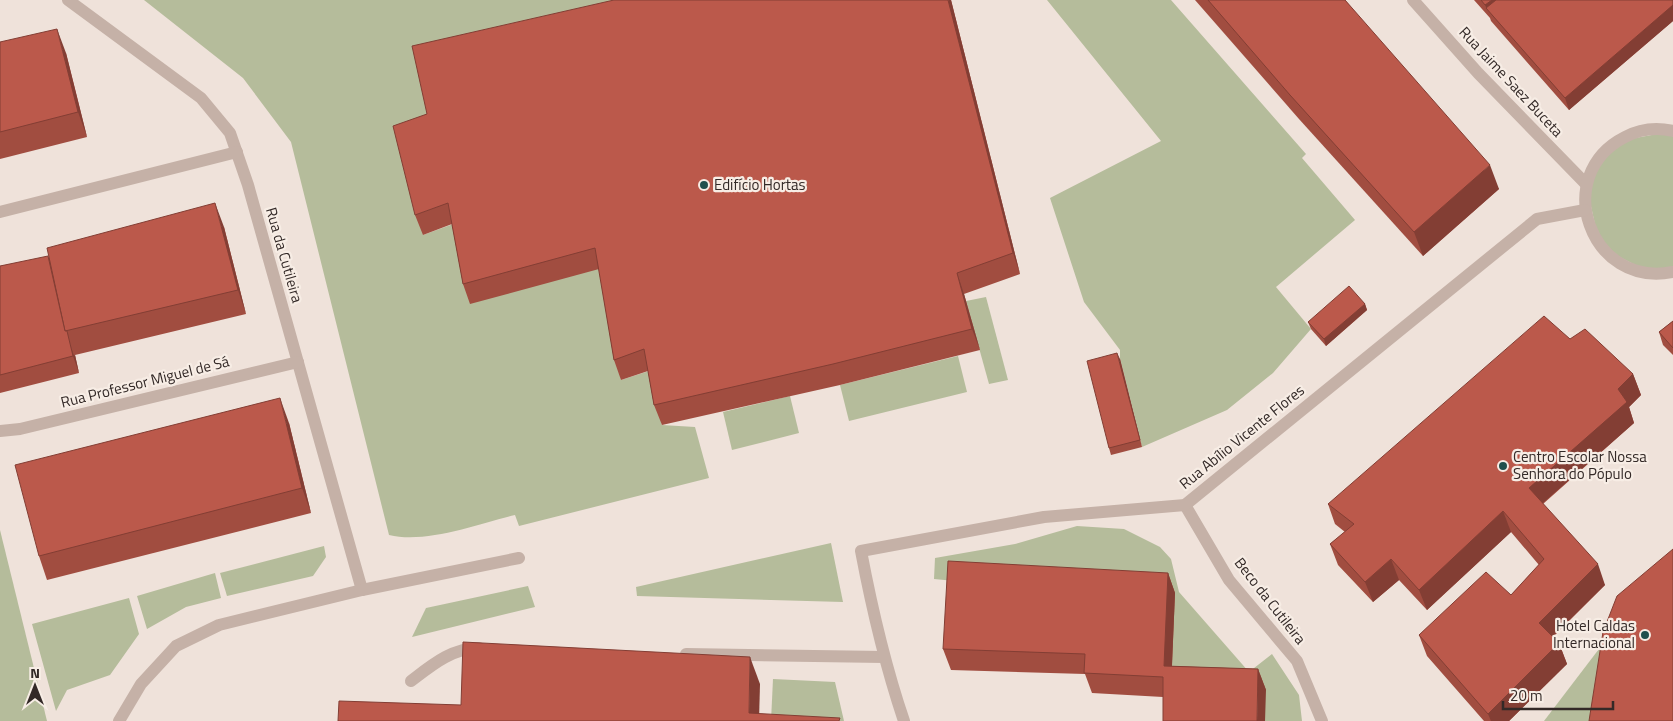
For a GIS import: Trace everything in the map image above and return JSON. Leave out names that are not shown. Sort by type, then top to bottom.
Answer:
[{"type":"street","name":"Rua da Cutileira","points":[[68,0],[200,98],[230,133],[298,362],[362,590]]},
{"type":"street","name":"Rua Jaime Saez Buceta","points":[[1413,0],[1478,73],[1586,184]]},
{"type":"street","points":[[1673,131],[1662,128],[1636,131],[1614,142],[1596,161],[1586,184],[1585,210],[1593,235],[1600,247],[1615,261],[1634,270],[1653,274],[1673,272]]},
{"type":"street","points":[[0,212],[236,152]]},
{"type":"street","name":"Rua Abílio Vicente Flores","points":[[884,657],[861,551],[1044,517],[1185,505],[1537,219],[1585,210]]},
{"type":"street","name":"Rua Professor Miguel de Sá","points":[[0,431],[20,429],[298,362]]},
{"type":"street","name":"Beco da Cutileira","points":[[1185,505],[1229,580],[1297,661],[1322,721]]},
{"type":"street","points":[[119,721],[141,684],[176,646],[220,625],[362,590],[519,558]]},
{"type":"street","points":[[411,681],[435,662],[464,648],[493,648]]},
{"type":"street","points":[[676,654],[884,657],[904,721]]},
{"type":"green space","points":[[144,0],[713,0],[435,134],[423,235],[456,223],[602,268],[621,380],[652,370],[662,425],[695,427],[709,478],[519,526],[515,515],[435,535],[404,537],[389,535],[291,142],[243,78]]},
{"type":"green space","points":[[1047,0],[1171,0],[1306,154],[1302,158],[1355,220],[1276,287],[1311,329],[1273,373],[1227,410],[1142,447],[1120,359],[1120,350],[1084,302],[1050,198],[1161,141]]},
{"type":"green space","points":[[1673,131],[1673,272],[1653,274],[1600,247],[1586,184],[1614,142]]},
{"type":"green space","points":[[986,297],[1008,380],[989,384],[966,301]]},
{"type":"green space","points":[[958,356],[967,392],[849,421],[840,385]]},
{"type":"green space","points":[[790,396],[799,433],[732,450],[723,412]]},
{"type":"green space","points":[[1077,526],[1124,529],[1160,547],[1171,559],[1179,592],[1249,672],[1272,654],[1299,695],[1302,721],[1265,721],[1265,690],[1170,686],[955,581],[934,579],[935,558],[1015,544]]},
{"type":"green space","points":[[0,530],[47,721],[0,721]]},
{"type":"green space","points":[[831,543],[843,602],[637,596],[636,587]]},
{"type":"green space","points":[[324,546],[326,557],[313,576],[227,596],[220,573]]},
{"type":"green space","points":[[215,573],[221,598],[186,607],[147,629],[137,596]]},
{"type":"green space","points":[[528,586],[535,607],[412,637],[426,608]]},
{"type":"green space","points":[[129,598],[139,634],[110,675],[67,690],[56,711],[32,624]]},
{"type":"green space","points":[[1615,628],[1600,721],[1544,721]]},
{"type":"green space","points":[[773,679],[835,682],[844,721],[771,721]]},
{"type":"building","name":"Edifício Hortas","points":[[614,0],[948,0],[1013,253],[957,273],[972,329],[833,364],[654,405],[644,349],[614,360],[595,248],[463,284],[448,203],[415,215],[393,126],[427,114],[412,46]]},
{"type":"building","points":[[1208,0],[1345,0],[1490,165],[1414,232],[1290,95]]},
{"type":"building","points":[[1481,0],[1492,0],[1485,5]]},
{"type":"building","points":[[1496,0],[1673,0],[1673,5],[1565,98],[1486,8]]},
{"type":"building","points":[[57,29],[78,112],[0,132],[0,42]]},
{"type":"building","points":[[215,203],[238,290],[65,331],[47,248]]},
{"type":"building","points":[[48,256],[65,331],[67,331],[73,356],[0,375],[0,266]]},
{"type":"building","points":[[1349,286],[1365,304],[1324,339],[1308,322]]},
{"type":"building","points":[[1544,316],[1570,339],[1585,329],[1633,374],[1618,389],[1627,402],[1529,488],[1598,564],[1539,623],[1559,643],[1488,714],[1419,635],[1486,572],[1511,595],[1544,559],[1503,511],[1419,590],[1391,559],[1365,582],[1330,544],[1354,524],[1328,504]]},
{"type":"building","points":[[1673,321],[1673,348],[1659,332]]},
{"type":"building","points":[[1117,353],[1140,440],[1109,448],[1087,361]]},
{"type":"building","points":[[280,398],[302,488],[39,556],[15,465]]},
{"type":"building","name":"Hotel Caldas Internacional","points":[[1673,549],[1673,721],[1589,721],[1603,632],[1617,596]]},
{"type":"building","points":[[948,561],[1168,573],[1164,666],[1258,669],[1257,721],[1163,721],[1163,677],[1084,673],[1085,654],[943,649]]},
{"type":"building","points":[[463,642],[750,657],[749,713],[840,718],[839,721],[338,721],[339,701],[461,705]]},
{"type":"place","name":"Edifício Hortas","points":[[704,185]]},
{"type":"place","name":"Centro Escolar Nossa Senhora do Pópulo","points":[[1503,466]]},
{"type":"place","name":"Hotel Caldas Internacional","points":[[1645,635]]}]
